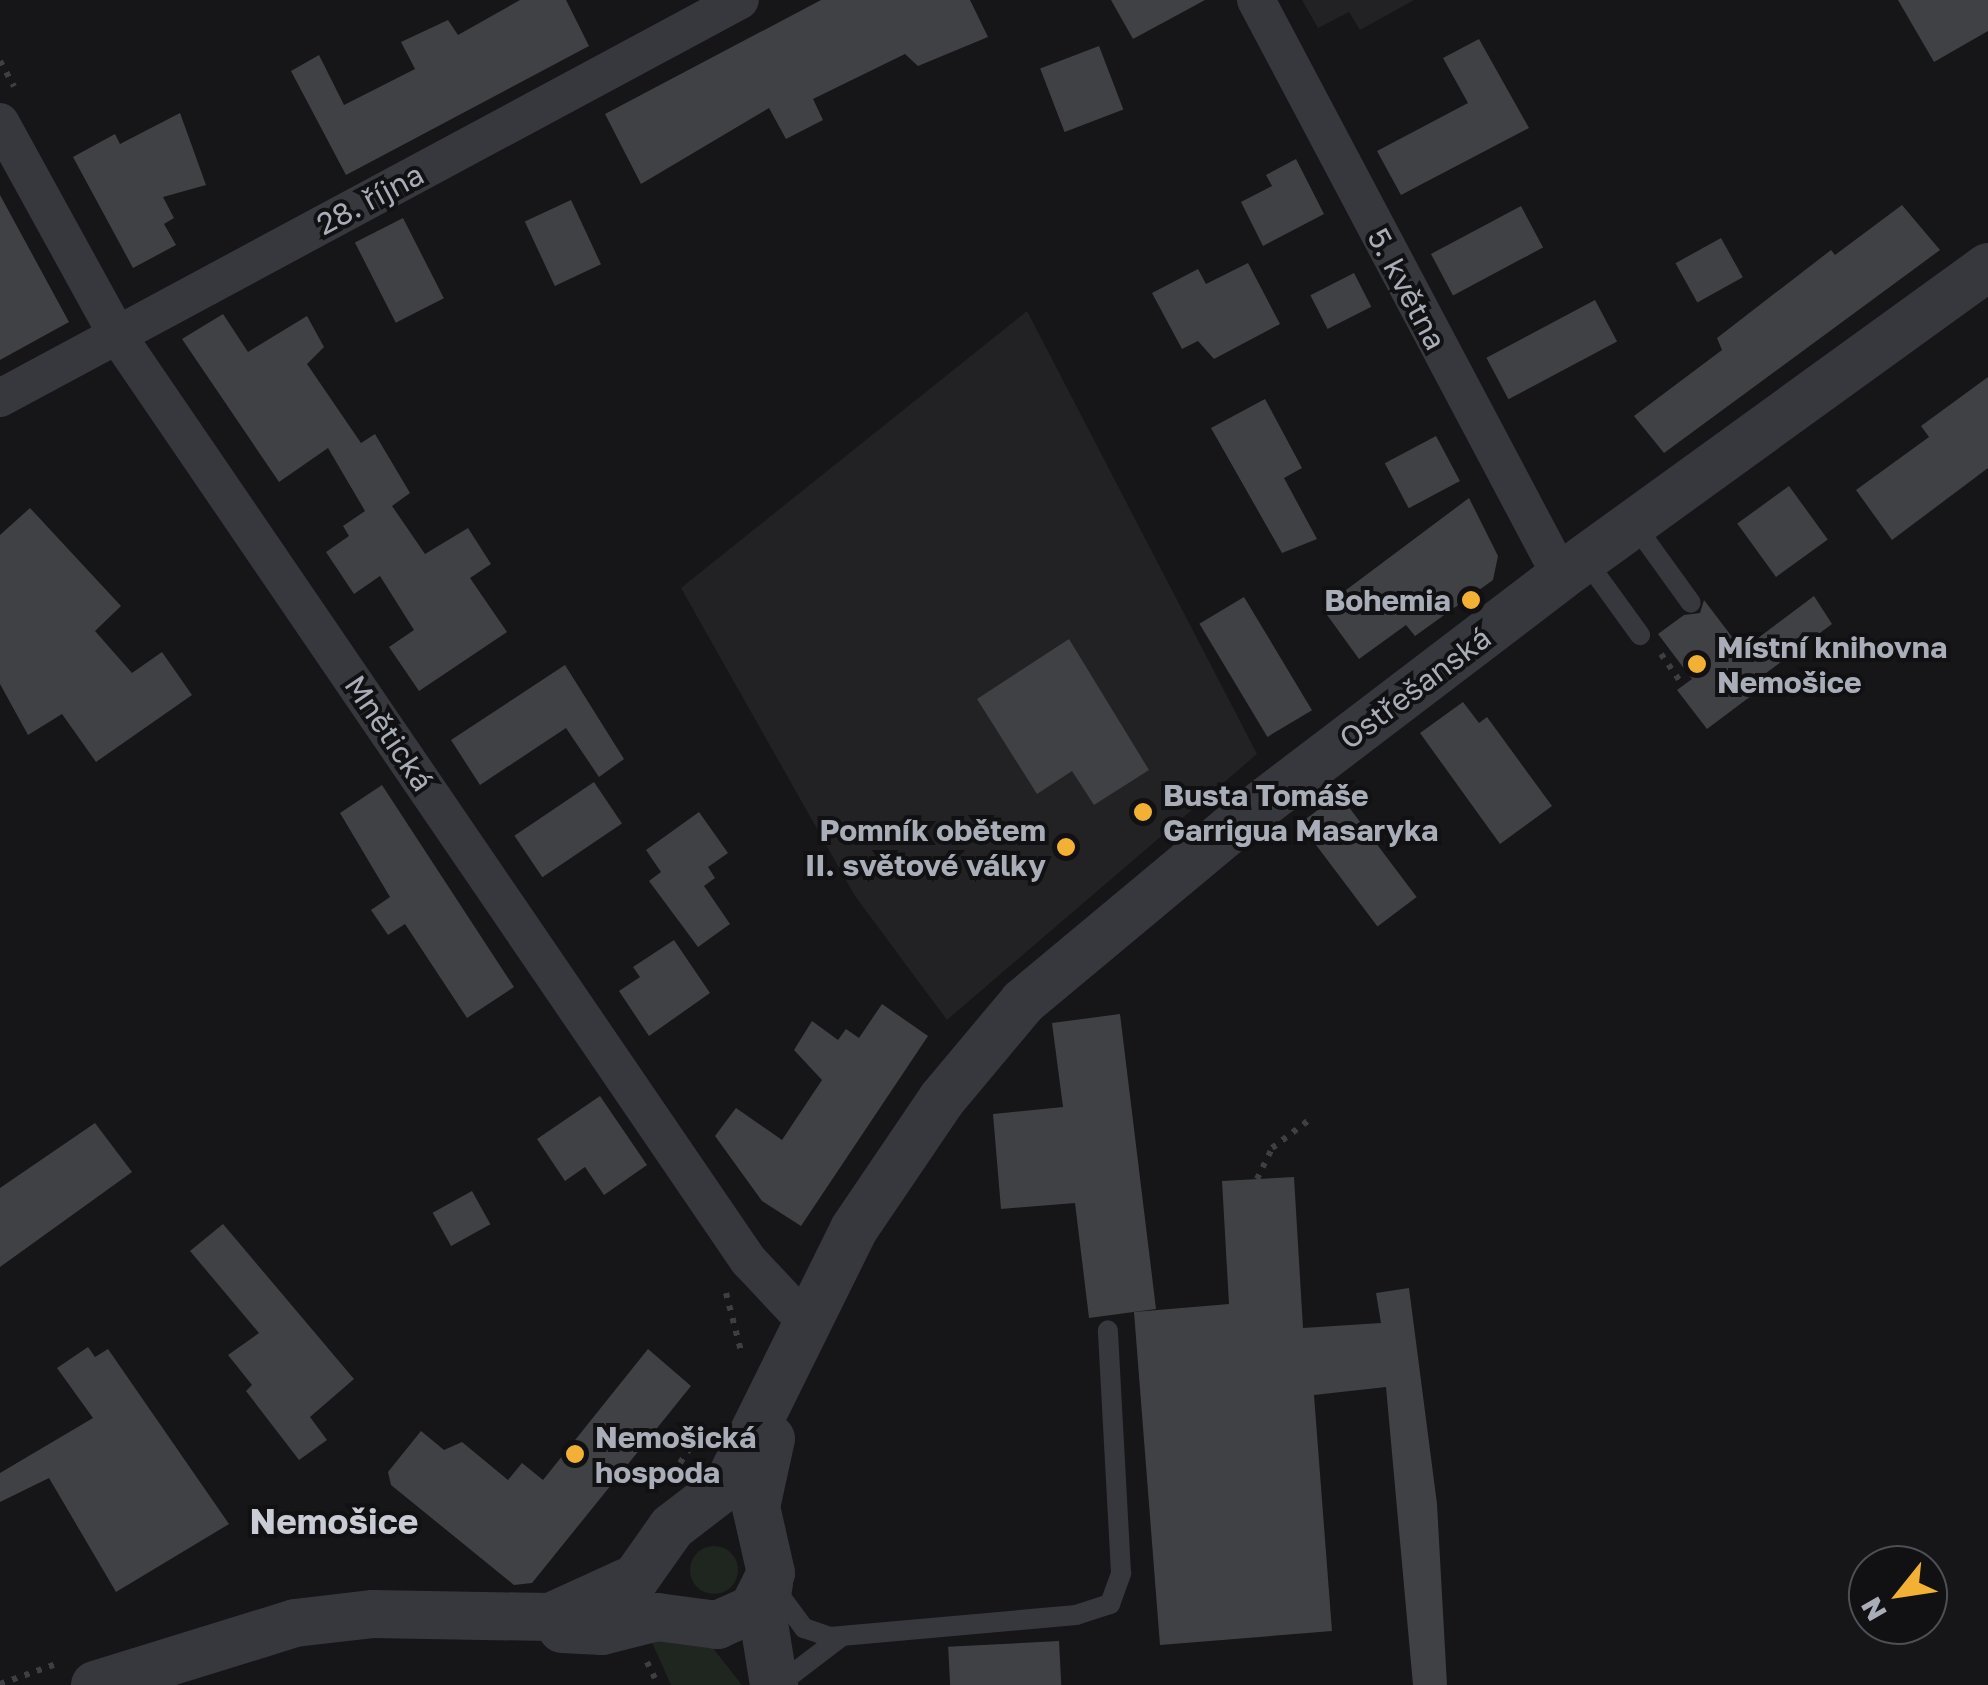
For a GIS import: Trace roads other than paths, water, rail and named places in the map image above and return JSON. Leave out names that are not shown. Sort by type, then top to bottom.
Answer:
[{"type":"street","name":"28. října","points":[[0,398],[740,0]]},
{"type":"street","name":"5. května","points":[[1256,0],[1573,568]]},
{"type":"street","name":"Mnětická","points":[[0,122],[118,335],[748,1260],[799,1343]]},
{"type":"street","name":"Ostřešanská","points":[[799,1343],[854,1229],[896,1164],[1023,1002],[1249,814],[1573,568],[1988,266]]},
{"type":"street","points":[[84,1672],[331,1616],[550,1617],[619,1590],[672,1533],[728,1484],[799,1343]]},
{"type":"street","points":[[776,1685],[762,1617],[769,1567],[757,1494],[799,1343]]},
{"type":"street","points":[[754,1685],[736,1648],[664,1598],[656,1570],[672,1533],[731,1513],[769,1567]]},
{"type":"street","points":[[486,1618],[588,1632],[657,1617],[701,1624],[746,1616],[769,1567]]},
{"type":"lane","points":[[1634,524],[1691,602]]},
{"type":"lane","points":[[1573,568],[1640,635]]},
{"type":"lane","points":[[769,1567],[782,1603],[804,1628],[841,1637],[1076,1615],[1110,1604],[1121,1573],[1108,1330]]},
{"type":"lane","points":[[776,1685],[841,1637]]},
{"type":"place","name":"Bohemia","points":[[1471,600]]},
{"type":"place","name":"Místní knihovna Nemošice","points":[[1697,664]]},
{"type":"place","name":"Busta Tomáše Garrigua Masaryka","points":[[1143,812]]},
{"type":"place","name":"Pomník obětem II. světové války","points":[[1066,847]]},
{"type":"place","name":"Nemošická hospoda","points":[[575,1454]]},
{"type":"district","name":"Nemošice","points":[[334,1521]]}]
